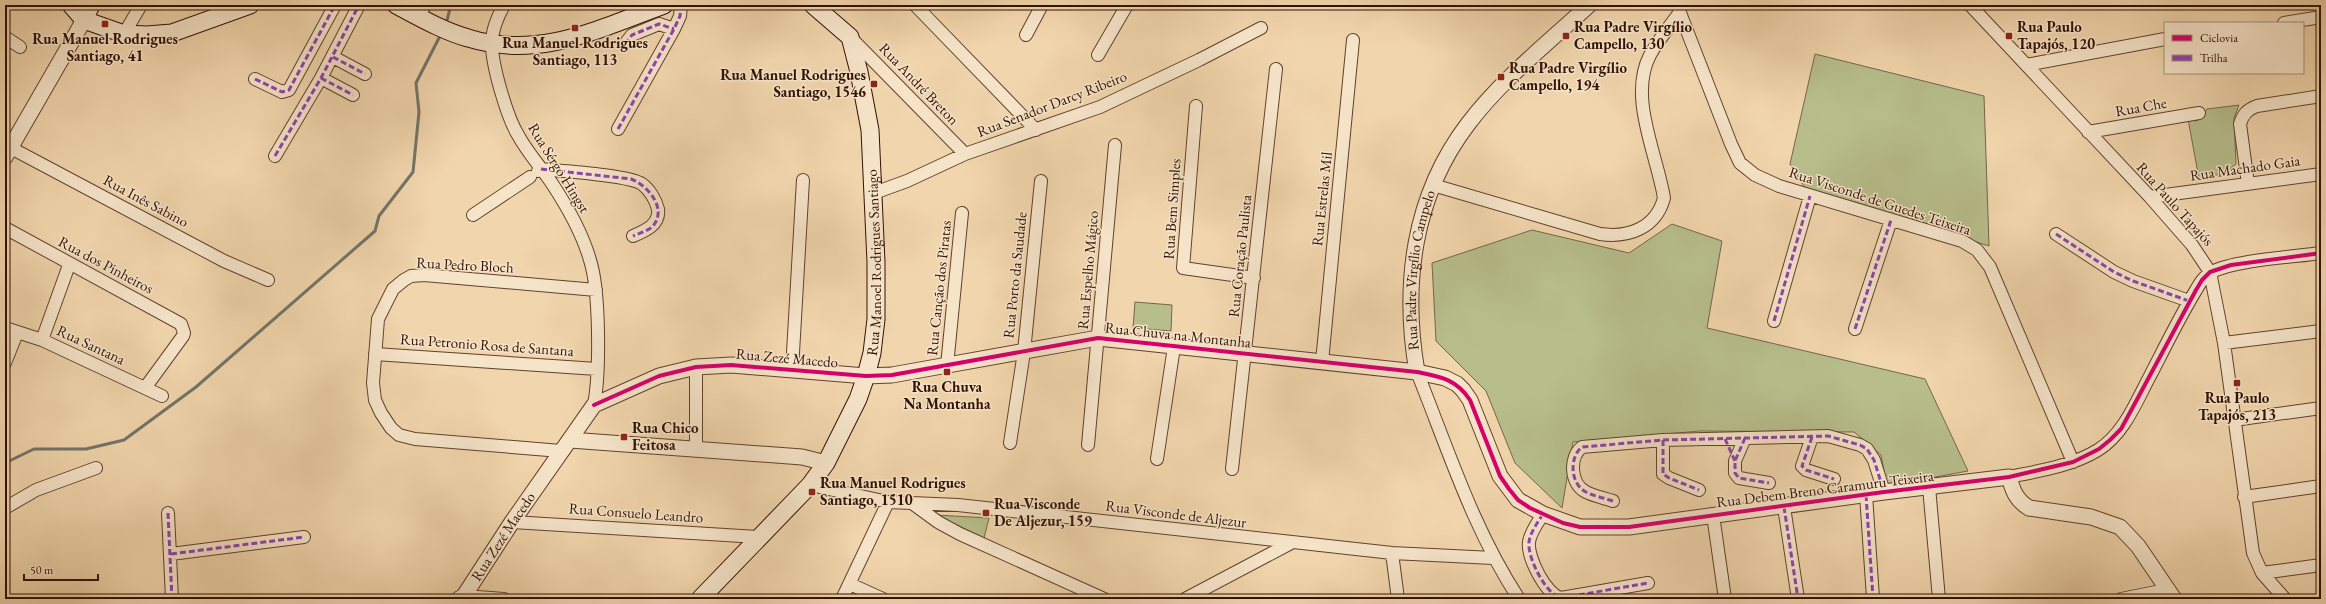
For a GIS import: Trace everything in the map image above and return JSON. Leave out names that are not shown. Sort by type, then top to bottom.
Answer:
[{"type":"main road","points":[[71,5],[88,12],[124,34],[146,35],[172,33],[250,5]]},
{"type":"main road","points":[[396,5],[424,14],[467,38],[492,44],[534,46],[558,42],[664,5]]},
{"type":"main road","points":[[813,5],[850,37]]},
{"type":"main road","name":"Rua Manoel Rodrigues Santiago","points":[[700,599],[758,537],[810,485],[826,463],[858,399],[866,376],[872,353],[876,319],[874,193],[870,130],[859,72],[850,37]]},
{"type":"street","points":[[124,34],[141,5]]},
{"type":"street","points":[[255,79],[282,92],[289,90],[335,5]]},
{"type":"street","points":[[275,156],[333,57],[359,5]]},
{"type":"street","name":"Rua Sérgo Hingst","points":[[504,5],[493,30],[492,44],[499,86],[517,134],[535,173],[568,208],[590,260],[596,290],[597,369],[594,405]]},
{"type":"street","points":[[618,129],[674,29],[680,16],[681,5]]},
{"type":"street","points":[[915,5],[1036,130]]},
{"type":"street","points":[[1026,35],[1042,5]]},
{"type":"street","points":[[1098,55],[1127,5]]},
{"type":"street","name":"Rua Padre Virgílio Campelo","points":[[1519,599],[1493,558],[1480,531],[1417,372],[1410,319],[1410,285],[1413,258],[1422,216],[1433,185],[1442,163],[1467,124],[1485,104],[1589,5]]},
{"type":"street","name":"Rua Paulo Tapajós","points":[[1970,5],[2150,197],[2192,244],[2210,272],[2224,343],[2244,497],[2253,553],[2262,572],[2285,599]]},
{"type":"street","points":[[1433,185],[1600,234],[1622,235],[1636,232],[1646,225],[1655,218],[1661,208],[1664,198],[1643,110],[1641,90],[1650,55],[1679,8]]},
{"type":"street","name":"Rua Visconde de Guedes Teixeira","points":[[1679,8],[1731,144],[1740,163],[1755,176],[1810,196],[1962,241],[1977,250],[1990,267],[2073,462]]},
{"type":"street","points":[[8,152],[88,12]]},
{"type":"street","points":[[2290,22],[2321,17]]},
{"type":"street","points":[[625,44],[632,35],[659,24],[674,29]]},
{"type":"street","name":"Rua Senador Darcy Ribeiro","points":[[874,193],[907,182],[965,154],[1100,107],[1199,60],[1261,28]]},
{"type":"street","points":[[5,37],[20,47]]},
{"type":"street","name":"Rua André Breton","points":[[850,37],[965,154]]},
{"type":"street","points":[[2026,65],[2164,39]]},
{"type":"street","name":"Rua Estrelas Mil","points":[[1322,362],[1353,40]]},
{"type":"street","points":[[333,57],[365,74]]},
{"type":"street","name":"Rua Coração Paulista","points":[[1232,470],[1276,69]]},
{"type":"street","points":[[321,78],[353,95]]},
{"type":"street","points":[[2248,184],[2240,124],[2243,115],[2257,106],[2321,96]]},
{"type":"street","name":"Rua Bem Simples","points":[[1196,106],[1183,268],[1254,278]]},
{"type":"street","name":"Rua Che","points":[[2088,132],[2199,113]]},
{"type":"street","name":"Rua Espelho Mágico","points":[[1088,445],[1115,145]]},
{"type":"street","name":"Rua Inês Sabino","points":[[8,152],[224,261],[268,280]]},
{"type":"street","points":[[473,215],[535,173],[631,179],[641,183],[648,189],[658,209],[657,217],[648,229],[633,236]]},
{"type":"street","name":"Rua Machado Gaia","points":[[2150,197],[2321,174]]},
{"type":"street","name":"Rua Zezé Macedo","points":[[792,370],[802,180]]},
{"type":"street","name":"Rua Porto da Saudade","points":[[1010,443],[1024,352],[1041,181]]},
{"type":"street","points":[[1774,321],[1810,196]]},
{"type":"street","name":"Rua Canção dos Piratas","points":[[947,366],[962,213]]},
{"type":"street","points":[[1855,329],[1890,220]]},
{"type":"street","name":"Rua dos Pinheiros","points":[[5,228],[175,320],[182,327],[183,336],[145,388]]},
{"type":"street","points":[[2056,234],[2114,272],[2146,286],[2189,301]]},
{"type":"street","points":[[2210,272],[2231,265],[2321,253]]},
{"type":"street","points":[[42,340],[70,264]]},
{"type":"street","name":"Rua Debem Breno Caramuru Teixeira","points":[[1417,372],[1445,378],[1457,384],[1463,390],[1470,400],[1500,476],[1518,500],[1543,514],[1569,524],[1596,529],[1629,527],[1784,507],[1884,492],[2009,477],[2073,462],[2099,450],[2121,429],[2189,301],[2202,280],[2210,272]]},
{"type":"street","name":"Rua Pedro Bloch","points":[[566,445],[415,439],[399,435],[381,413],[375,400],[373,384],[378,320],[393,289],[411,276],[464,278],[596,290]]},
{"type":"street","name":"Rua Santana","points":[[5,328],[42,340],[162,396]]},
{"type":"street","points":[[2224,343],[2321,331]]},
{"type":"street","points":[[5,363],[17,333]]},
{"type":"street","name":"Rua Chuva na Montanha","points":[[866,376],[892,375],[947,366],[1098,338],[1417,372]]},
{"type":"street","points":[[1157,459],[1174,347]]},
{"type":"street","name":"Rua Petronio Rosa de Santana","points":[[375,354],[597,369]]},
{"type":"street","name":"Rua Zezé Macedo","points":[[461,598],[594,405],[659,376],[696,367],[732,365],[866,376]]},
{"type":"street","points":[[696,367],[696,448]]},
{"type":"street","points":[[2234,420],[2321,408]]},
{"type":"street","points":[[1613,501],[1586,492],[1577,483],[1573,470],[1573,459],[1582,446],[1662,440],[1828,436],[1860,445],[1867,449],[1874,460],[1884,492]]},
{"type":"street","points":[[1812,437],[1802,466],[1806,470],[1834,479]]},
{"type":"street","points":[[1745,438],[1735,461],[1734,469],[1739,478],[1769,484]]},
{"type":"street","points":[[1725,439],[1735,461]]},
{"type":"street","points":[[1662,440],[1662,469],[1664,474],[1669,478],[1699,490]]},
{"type":"street","points":[[566,445],[696,448],[802,457],[826,463]]},
{"type":"street","points":[[5,508],[36,490],[96,468]]},
{"type":"street","points":[[2009,477],[2014,494],[2020,503],[2029,508],[2091,517],[2120,527],[2138,546],[2155,572],[2165,595],[2121,599]]},
{"type":"street","name":"Rua Visconde de Aljezur","points":[[810,485],[888,502],[958,505],[1392,553],[1493,558]]},
{"type":"street","points":[[2244,497],[2321,486]]},
{"type":"street","points":[[1930,487],[1939,599]]},
{"type":"street","points":[[1866,495],[1873,598]]},
{"type":"street","points":[[842,599],[888,502]]},
{"type":"street","points":[[912,503],[938,522],[960,534],[1091,596],[1104,599]]},
{"type":"street","points":[[1784,507],[1798,599]]},
{"type":"street","points":[[168,513],[172,599]]},
{"type":"street","points":[[1543,514],[1529,541],[1529,549],[1546,589],[1551,595],[1561,598],[1648,583]]},
{"type":"street","points":[[1713,515],[1725,599]]},
{"type":"street","name":"Rua Consuelo Leandro","points":[[512,522],[758,537]]},
{"type":"street","points":[[171,554],[304,537]]},
{"type":"street","points":[[1185,599],[1291,543]]},
{"type":"street","points":[[1392,553],[1398,599]]},
{"type":"street","points":[[2262,572],[2321,565]]},
{"type":"street","points":[[850,584],[883,599]]},
{"type":"street","points":[[461,598],[504,599]]},
{"type":"green space","points":[[1815,54],[1984,96],[1989,246],[1805,188],[1790,164]]},
{"type":"green space","points":[[2239,105],[2234,118],[2236,164],[2225,173],[2199,179],[2188,119],[2197,121],[2207,109]]},
{"type":"green space","points":[[1672,224],[1722,241],[1707,328],[1925,379],[1968,471],[1887,486],[1881,455],[1854,432],[1700,431],[1573,442],[1562,508],[1515,463],[1486,391],[1436,341],[1432,263],[1532,230],[1629,253]]},
{"type":"green space","points":[[1135,302],[1172,305],[1171,331],[1133,328]]},
{"type":"green space","points":[[936,515],[989,518],[984,538]]},
{"type":"waterway","points":[[446,24],[451,5]]},
{"type":"waterway","points":[[5,463],[34,449],[86,449],[124,440],[196,387],[375,231],[379,216],[413,172],[419,112],[416,83],[441,34]]},
{"type":"marked path","points":[[255,79],[282,92],[289,90],[335,5]]},
{"type":"marked path","points":[[275,156],[321,78],[359,5]]},
{"type":"marked path","points":[[618,129],[674,29],[680,16],[681,5]]},
{"type":"marked path","points":[[625,44],[632,35],[659,24],[674,29]]},
{"type":"marked path","points":[[333,57],[365,74]]},
{"type":"marked path","points":[[321,78],[353,95]]},
{"type":"marked path","points":[[541,169],[631,179],[643,186],[654,198],[657,205],[657,219],[651,228],[633,236]]},
{"type":"marked path","points":[[1774,321],[1810,196]]},
{"type":"marked path","points":[[1855,329],[1891,220]]},
{"type":"marked path","points":[[2056,234],[2114,272],[2133,281],[2189,301]]},
{"type":"marked path","points":[[1613,501],[1586,492],[1577,483],[1574,477],[1573,464],[1578,451],[1582,447],[1663,440],[1828,436],[1860,445],[1867,449],[1874,460],[1884,492]]},
{"type":"marked path","points":[[1812,437],[1802,466],[1806,470],[1834,479]]},
{"type":"marked path","points":[[1745,438],[1735,461],[1735,473],[1739,478],[1769,483]]},
{"type":"marked path","points":[[1725,439],[1735,461]]},
{"type":"marked path","points":[[1663,440],[1663,474],[1669,478],[1699,490]]},
{"type":"marked path","points":[[1866,495],[1873,598]]},
{"type":"marked path","points":[[1784,507],[1798,599]]},
{"type":"marked path","points":[[168,513],[172,599]]},
{"type":"marked path","points":[[1543,514],[1531,535],[1529,549],[1534,566],[1549,590],[1555,595],[1561,598],[1648,583]]},
{"type":"marked path","points":[[171,554],[304,537]]},
{"type":"cycle path","points":[[594,405],[659,376],[696,367],[731,365],[866,376],[892,375],[1098,338],[1417,372],[1447,380],[1459,387],[1465,393],[1470,400],[1500,476],[1518,500],[1530,508],[1563,523],[1580,527],[1629,527],[1884,492],[2009,477],[2073,462],[2099,449],[2121,429],[2196,290],[2202,280],[2210,272],[2231,265],[2321,253]]},
{"type":"place","name":"Rua Manuel Rodrigues Santiago, 41","points":[[105,24]]},
{"type":"place","name":"Rua Manuel Rodrigues Santiago, 113","points":[[575,28]]},
{"type":"place","name":"Rua Padre Virgílio Campello, 130","points":[[1566,36]]},
{"type":"place","name":"Rua Paulo Tapajós, 120","points":[[2009,36]]},
{"type":"place","name":"Rua Padre Virgílio Campello, 194","points":[[1501,77]]},
{"type":"place","name":"Rua Manuel Rodrigues Santiago, 1546","points":[[874,84]]},
{"type":"place","name":"Rua Chuva Na Montanha","points":[[947,372]]},
{"type":"place","name":"Rua Paulo Tapajós, 213","points":[[2237,383]]},
{"type":"place","name":"Rua Chico Feitosa","points":[[624,437]]},
{"type":"place","name":"Rua Manuel Rodrigues Santiago, 1510","points":[[812,492]]},
{"type":"place","name":"Rua Visconde De Aljezur, 159","points":[[986,513]]}]
